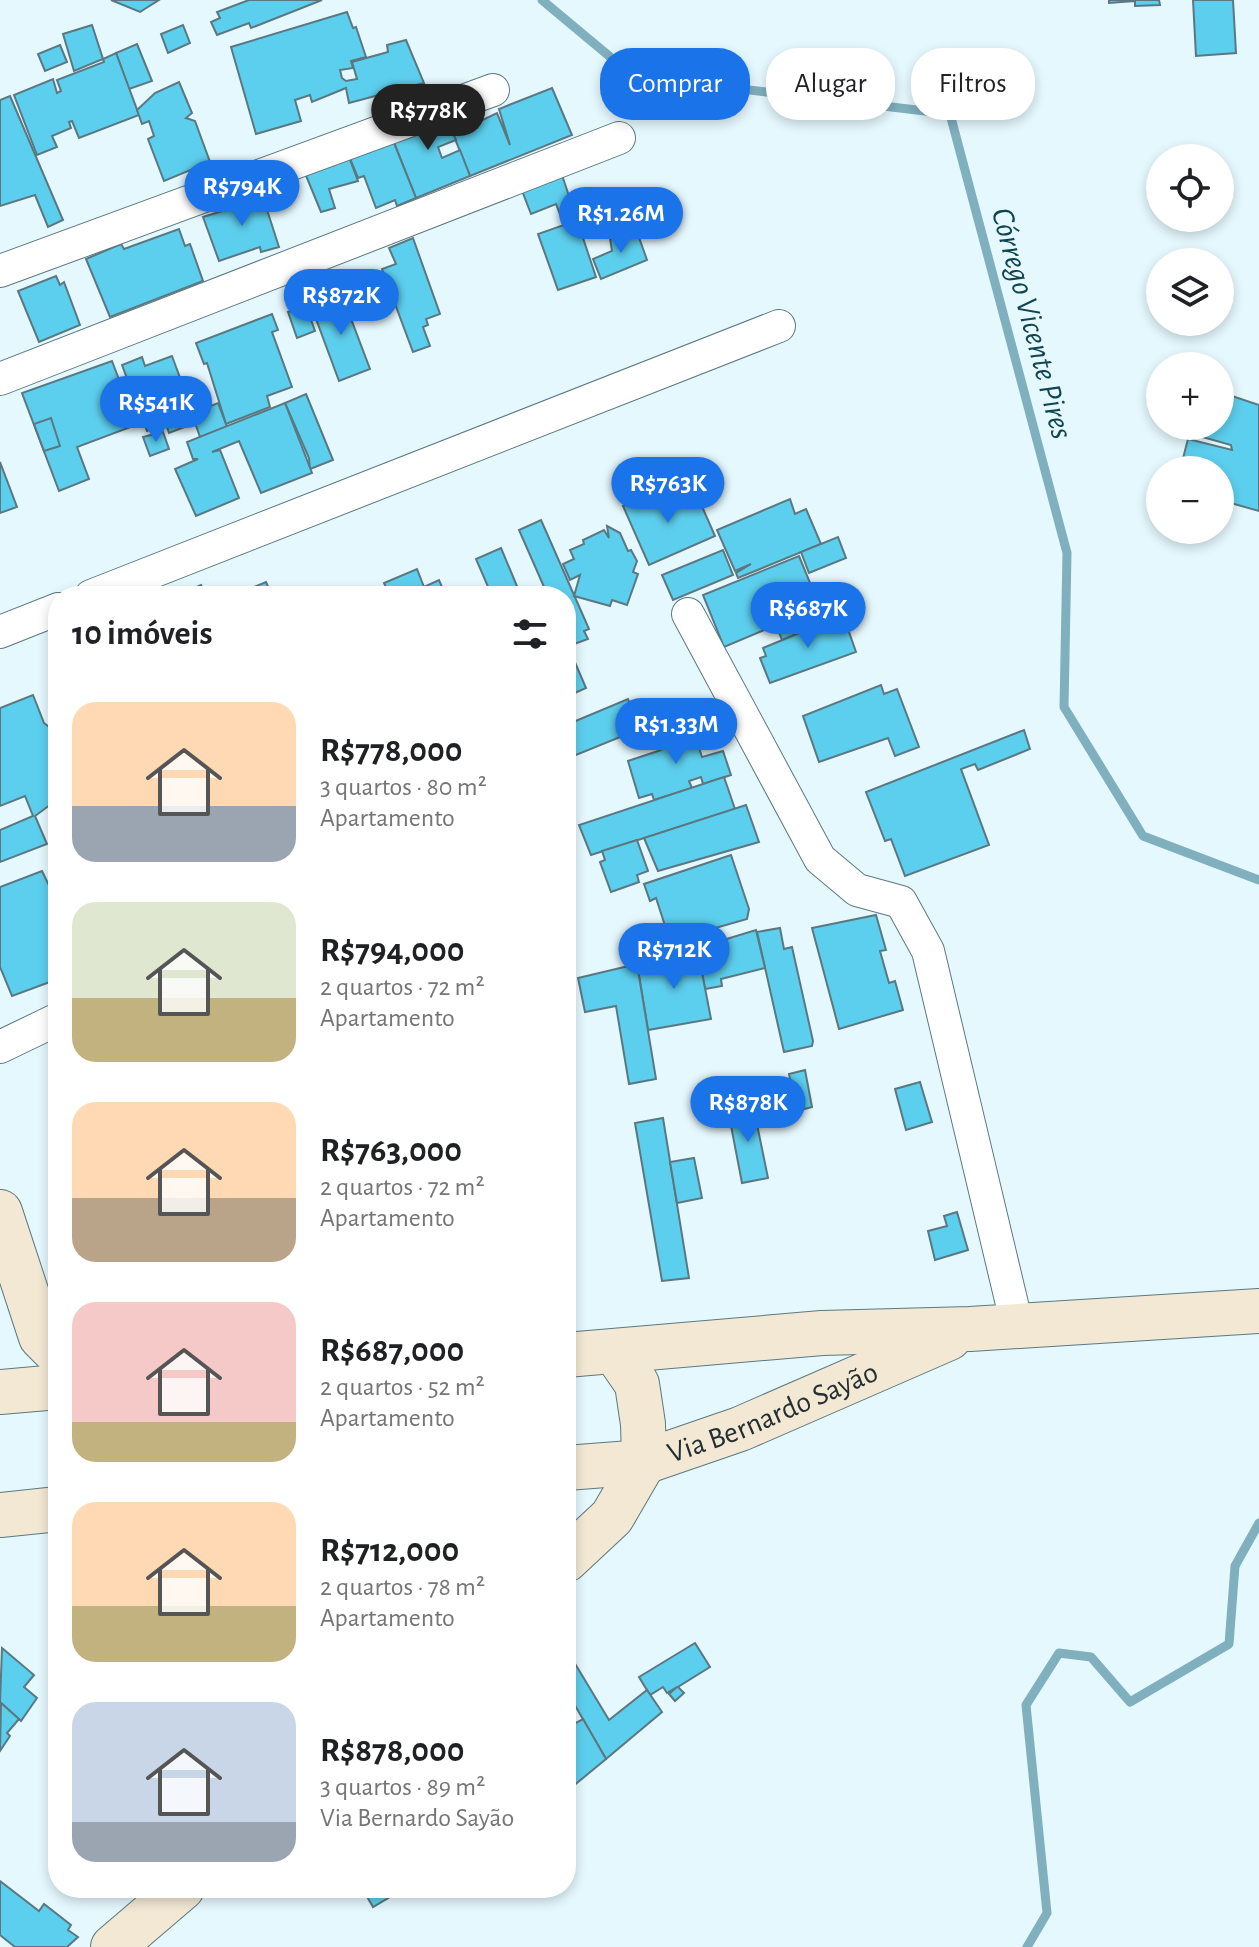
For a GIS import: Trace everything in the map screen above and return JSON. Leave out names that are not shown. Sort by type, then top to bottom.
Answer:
[{"type":"main road","points":[[0,1212],[48,1340]]},
{"type":"main road","name":"Via Bernardo Sayão","points":[[576,1354],[822,1333],[970,1329],[1259,1311]]},
{"type":"main road","name":"Via Bernardo Sayão","points":[[576,1467],[644,1462],[740,1429],[970,1329]]},
{"type":"main road","points":[[29,1390],[48,1349]]},
{"type":"main road","points":[[576,1551],[612,1517],[644,1462],[643,1424],[637,1384],[615,1352]]},
{"type":"main road","points":[[0,1515],[48,1510]]},
{"type":"main road","points":[[113,1947],[170,1898]]},
{"type":"street","points":[[0,271],[493,90]]},
{"type":"street","points":[[0,379],[619,138]]},
{"type":"street","points":[[116,586],[779,326]]},
{"type":"street","points":[[0,632],[48,613]]},
{"type":"street","points":[[688,614],[820,859],[857,890],[901,902],[915,921],[928,951],[1017,1325]]},
{"type":"street","points":[[0,1047],[48,1024]]},
{"type":"building","points":[[111,0],[159,0],[140,12]]},
{"type":"building","points":[[249,0],[322,0],[251,28],[249,23],[217,35],[211,22],[220,18],[217,12]]},
{"type":"building","points":[[1109,0],[1159,0],[1160,5],[1135,6],[1135,1],[1109,3]]},
{"type":"building","points":[[1193,0],[1233,0],[1236,53],[1196,56]]},
{"type":"building","points":[[347,12],[353,28],[356,27],[366,57],[351,61],[353,68],[340,70],[342,78],[346,81],[357,79],[352,62],[388,52],[387,45],[406,40],[424,83],[349,103],[346,88],[312,102],[310,95],[295,100],[301,121],[256,134],[231,47]]},
{"type":"building","points":[[92,25],[103,59],[74,71],[63,34]]},
{"type":"building","points":[[183,25],[190,43],[168,53],[161,34]]},
{"type":"building","points":[[137,44],[152,81],[129,89],[116,53]]},
{"type":"building","points":[[60,45],[67,62],[45,71],[38,54]]},
{"type":"building","points":[[116,53],[139,115],[79,138],[72,121],[69,122],[71,128],[52,136],[57,147],[37,155],[14,95],[53,79],[57,93],[61,91],[57,80],[104,62],[103,59]]},
{"type":"building","points":[[179,82],[192,113],[186,118],[195,121],[210,162],[164,181],[148,139],[154,136],[149,121],[142,124],[137,110],[155,93]]},
{"type":"building","points":[[552,88],[572,135],[470,176],[453,134],[497,113],[510,145],[499,109]]},
{"type":"building","points":[[10,96],[63,220],[48,227],[35,195],[0,206],[0,100]]},
{"type":"building","points":[[441,106],[456,140],[438,147],[442,158],[460,150],[470,176],[416,198],[388,127]]},
{"type":"building","points":[[392,138],[416,198],[397,206],[395,200],[376,208],[364,176],[358,178],[344,144]]},
{"type":"building","points":[[344,144],[358,181],[329,189],[335,208],[321,212],[300,161]]},
{"type":"building","points":[[561,172],[596,277],[558,290],[538,234],[564,225],[556,204],[531,214],[521,188]]},
{"type":"building","points":[[259,185],[279,247],[261,252],[260,247],[219,261],[203,217],[249,203],[244,191]]},
{"type":"building","points":[[179,229],[185,246],[190,244],[203,281],[110,317],[86,259],[121,244],[124,249]]},
{"type":"building","points":[[636,229],[647,260],[601,279],[593,259],[612,251],[610,238]]},
{"type":"building","points":[[413,238],[440,314],[426,319],[428,325],[423,327],[430,346],[413,352],[382,269],[396,264],[389,248]]},
{"type":"building","points":[[56,276],[60,285],[64,282],[80,325],[39,342],[18,291]]},
{"type":"building","points":[[349,295],[356,314],[350,316],[370,369],[339,381],[312,308]]},
{"type":"building","points":[[306,306],[315,331],[297,338],[288,312]]},
{"type":"building","points":[[272,314],[278,330],[272,332],[292,387],[267,396],[270,407],[226,424],[207,363],[204,364],[196,343]]},
{"type":"building","points":[[172,356],[193,413],[218,403],[227,427],[200,437],[195,423],[169,433],[166,424],[147,431],[122,365],[142,357],[145,366]]},
{"type":"building","points":[[112,361],[136,425],[77,447],[89,479],[59,491],[22,393]]},
{"type":"building","points":[[306,394],[333,460],[310,469],[309,458],[285,403]]},
{"type":"building","points":[[1234,397],[1259,405],[1259,511],[1234,504],[1234,456],[1184,456],[1188,440],[1232,450],[1231,445],[1213,440],[1234,440]]},
{"type":"building","points":[[285,403],[312,473],[261,493],[239,441],[212,452],[220,450],[239,498],[196,516],[175,469],[198,459],[193,459],[187,442]]},
{"type":"building","points":[[51,418],[60,446],[44,451],[34,424]]},
{"type":"building","points":[[163,432],[169,449],[150,456],[143,437]]},
{"type":"building","points":[[0,462],[17,507],[0,513]]},
{"type":"building","points":[[660,490],[667,507],[697,495],[715,536],[649,565],[623,506]]},
{"type":"building","points":[[790,499],[795,514],[806,509],[821,544],[738,578],[736,573],[751,564],[735,571],[717,530]]},
{"type":"building","points":[[541,520],[570,586],[544,586],[519,530]]},
{"type":"building","points":[[607,526],[620,533],[628,551],[631,550],[637,561],[633,572],[638,574],[627,605],[612,600],[610,606],[576,597],[580,575],[570,580],[563,564],[574,559],[570,550],[584,544],[583,540],[604,530],[609,538]]},
{"type":"building","points":[[838,537],[846,558],[809,573],[801,552]]},
{"type":"building","points":[[501,548],[517,586],[488,586],[476,559]]},
{"type":"building","points":[[723,550],[733,575],[673,600],[662,575]]},
{"type":"building","points":[[799,556],[826,622],[782,640],[776,625],[724,647],[703,595]]},
{"type":"building","points":[[417,569],[424,586],[385,586],[384,583]]},
{"type":"building","points":[[439,580],[442,586],[426,586]]},
{"type":"building","points":[[576,599],[589,629],[584,631],[588,639],[576,643]]},
{"type":"building","points":[[843,615],[856,652],[770,683],[760,658],[766,656],[763,648]]},
{"type":"building","points":[[576,665],[586,688],[576,692]]},
{"type":"building","points":[[881,685],[884,694],[897,689],[919,747],[895,756],[888,738],[819,762],[803,716]]},
{"type":"building","points":[[33,695],[48,726],[48,806],[35,816],[47,844],[0,862],[0,830],[33,816],[25,796],[0,806],[0,708]]},
{"type":"building","points":[[628,699],[640,729],[576,755],[576,721]]},
{"type":"building","points":[[692,726],[702,757],[723,751],[731,775],[703,784],[701,777],[689,781],[692,788],[654,800],[652,794],[639,798],[628,761],[661,750],[657,737]]},
{"type":"building","points":[[1024,730],[1030,749],[978,770],[975,764],[961,769],[989,845],[905,876],[891,839],[885,841],[866,792]]},
{"type":"building","points":[[724,777],[735,809],[591,855],[579,825]]},
{"type":"building","points":[[746,805],[759,842],[658,871],[644,838]]},
{"type":"building","points":[[637,840],[648,871],[637,875],[639,882],[611,892],[600,862],[605,860],[602,851]]},
{"type":"building","points":[[731,855],[749,909],[747,919],[670,941],[656,898],[650,901],[644,884]]},
{"type":"building","points":[[42,871],[48,883],[48,983],[12,996],[0,967],[0,887]]},
{"type":"building","points":[[876,915],[886,950],[880,951],[889,983],[895,981],[903,1010],[839,1029],[812,928]]},
{"type":"building","points":[[780,928],[784,949],[792,947],[813,1041],[812,1046],[784,1052],[757,932]]},
{"type":"building","points":[[756,930],[765,968],[721,979],[722,986],[705,989],[697,948]]},
{"type":"building","points":[[698,952],[711,1019],[648,1030],[637,963]]},
{"type":"building","points":[[637,964],[656,1079],[629,1084],[616,1006],[585,1012],[578,978]]},
{"type":"building","points":[[805,1070],[812,1107],[797,1111],[789,1074]]},
{"type":"building","points":[[920,1082],[932,1122],[906,1130],[895,1089]]},
{"type":"building","points":[[753,1105],[768,1178],[742,1183],[728,1110]]},
{"type":"building","points":[[663,1118],[689,1278],[662,1281],[635,1123]]},
{"type":"building","points":[[694,1158],[702,1198],[677,1203],[670,1162]]},
{"type":"building","points":[[957,1212],[968,1250],[935,1260],[928,1231],[947,1226],[944,1216]]},
{"type":"building","points":[[695,1643],[710,1667],[678,1687],[684,1693],[675,1701],[669,1694],[677,1687],[667,1693],[663,1687],[650,1695],[639,1677]]},
{"type":"building","points":[[2,1648],[34,1675],[24,1687],[37,1698],[21,1721],[0,1702]]},
{"type":"building","points":[[576,1665],[609,1720],[647,1690],[662,1712],[606,1759],[576,1707]]},
{"type":"building","points":[[1,1703],[19,1719],[7,1733],[10,1736],[0,1751]]},
{"type":"building","points":[[583,1719],[606,1759],[576,1784],[576,1723]]},
{"type":"building","points":[[0,1881],[39,1911],[44,1904],[71,1925],[68,1930],[78,1937],[67,1947],[15,1947],[0,1935]]},
{"type":"building","points":[[368,1898],[388,1898],[373,1907]]},
{"type":"waterway","name":"Córrego Vicente Pires","points":[[542,0],[633,76],[950,114],[1067,553],[1064,707],[1143,836],[1259,880]]},
{"type":"waterway","name":"Córrego Vicente Pires","points":[[1027,1947],[1047,1913],[1026,1705],[1059,1653],[1091,1657],[1130,1702],[1229,1644],[1235,1566],[1259,1523]]}]
